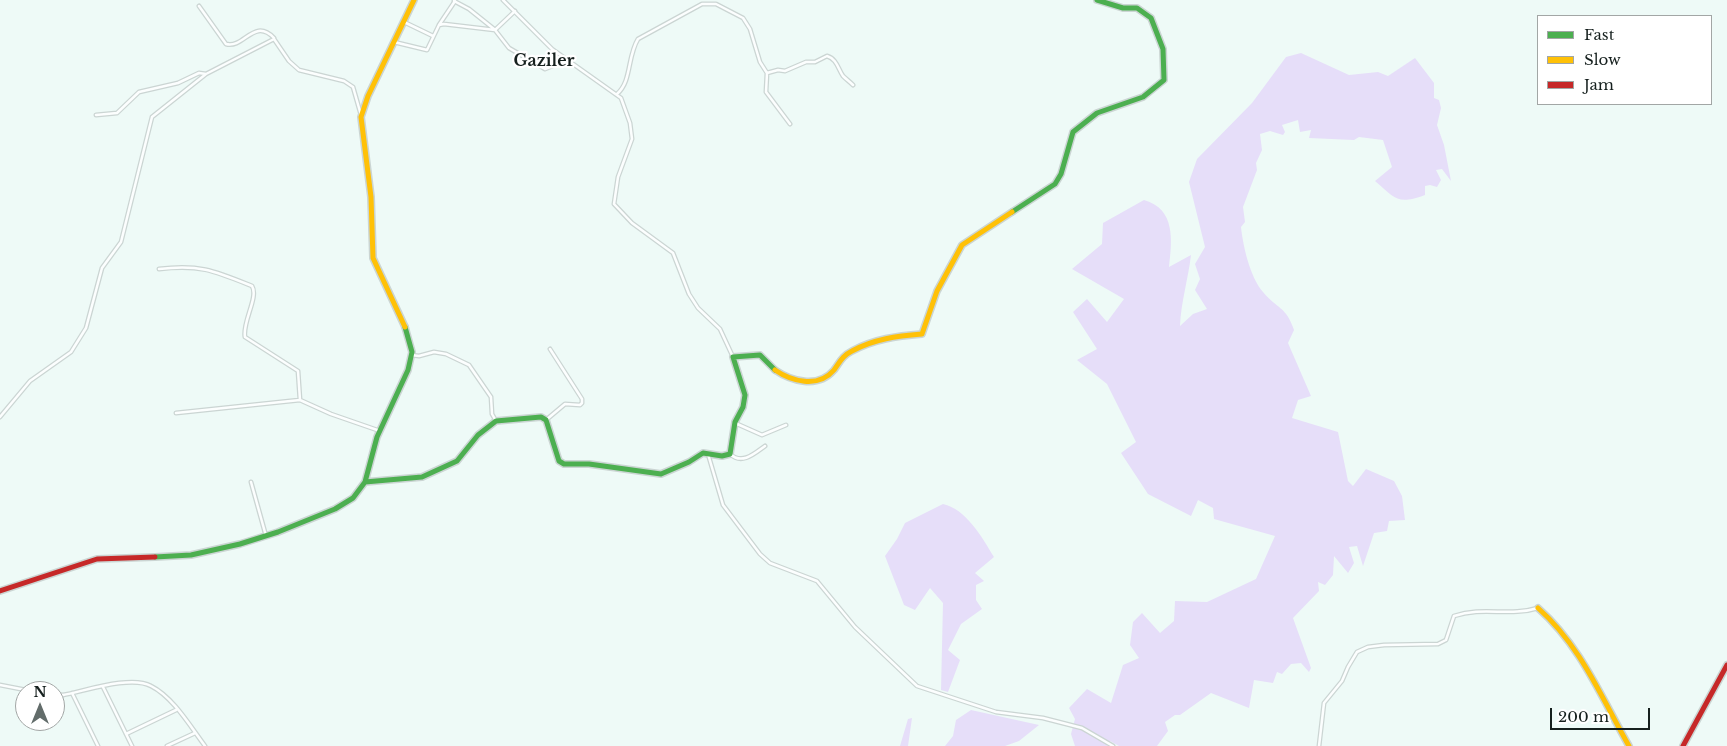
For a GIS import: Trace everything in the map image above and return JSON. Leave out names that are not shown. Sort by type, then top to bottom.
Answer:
[{"type":"street","points":[[362,117],[368,96],[414,0]]},
{"type":"street","points":[[503,0],[552,49],[621,98],[630,123],[632,139],[618,177],[614,204],[632,223],[673,253],[689,294],[698,308],[720,329],[733,357],[745,395],[743,407],[738,411],[735,422],[734,444],[730,454]]},
{"type":"street","points":[[733,357],[760,355],[765,363],[796,382],[808,382],[823,378],[834,370],[841,357],[861,346],[881,339],[922,334],[937,291],[962,246],[1055,184],[1061,174],[1073,132],[1097,113],[1143,97],[1164,80],[1163,49],[1151,18],[1137,8],[1123,8],[1097,0]]},
{"type":"street","points":[[394,42],[427,50],[433,36],[455,1],[469,9],[495,30],[509,48],[540,68],[545,69],[555,66],[558,60],[552,49]]},
{"type":"street","points":[[617,94],[626,80],[632,50],[638,40],[702,4],[716,4],[743,18],[750,29],[760,62],[767,73],[766,92],[790,124]]},
{"type":"street","points":[[0,591],[97,559],[191,555],[266,536],[336,509],[353,498],[365,482],[380,432],[408,370],[411,355],[408,334],[373,258],[372,198],[362,117],[353,87],[344,81],[299,70],[289,61],[267,32],[258,31],[234,44],[227,45],[200,6]]},
{"type":"street","points":[[440,25],[495,30],[515,11]]},
{"type":"street","points":[[404,22],[433,36]]},
{"type":"street","points":[[0,417],[30,381],[70,352],[86,328],[102,268],[121,242],[152,117],[206,74],[274,39]]},
{"type":"street","points":[[767,73],[778,70],[785,71],[806,62],[815,62],[827,56],[831,57],[840,68],[842,74],[853,85]]},
{"type":"street","points":[[96,115],[117,113],[133,96],[142,90],[178,83],[199,73],[206,74]]},
{"type":"street","points":[[160,269],[182,266],[202,267],[252,286],[254,291],[245,327],[245,337],[298,371],[300,400]]},
{"type":"street","points":[[546,420],[565,404],[580,406],[582,404],[582,399],[550,349]]},
{"type":"street","points":[[411,355],[419,356],[434,352],[446,354],[469,366],[491,397],[492,414],[496,422]]},
{"type":"street","points":[[176,413],[300,400],[315,408],[380,432]]},
{"type":"street","points":[[365,482],[422,477],[457,460],[478,435],[496,422],[541,418],[546,420]]},
{"type":"street","points":[[546,420],[558,461],[564,464],[589,464],[661,474],[689,462],[703,453],[722,456],[730,454],[740,459],[750,457],[765,446]]},
{"type":"street","points":[[735,422],[762,435],[786,425]]},
{"type":"street","points":[[708,454],[723,505],[760,554],[770,563],[817,581],[855,627],[917,686],[996,712],[1043,718],[1082,728],[1113,746]]},
{"type":"street","points":[[251,482],[266,536]]},
{"type":"street","points":[[1319,746],[1324,703],[1342,681],[1357,652],[1368,647],[1384,645],[1438,644],[1446,640],[1454,616],[1467,612],[1480,610],[1522,613],[1538,608],[1557,623],[1586,662],[1629,746]]},
{"type":"street","points":[[1682,746],[1727,665]]},
{"type":"street","points":[[65,693],[117,684],[149,684],[163,694],[205,746]]},
{"type":"street","points":[[0,685],[15,688]]},
{"type":"street","points":[[103,687],[132,746]]},
{"type":"street","points":[[72,693],[98,746]]},
{"type":"street","points":[[126,734],[176,710]]},
{"type":"street","points":[[168,746],[195,733]]},
{"type":"shaded area","points":[[1301,53],[1349,75],[1378,72],[1388,76],[1415,58],[1434,83],[1434,98],[1439,100],[1441,108],[1437,125],[1444,145],[1451,181],[1442,169],[1436,170],[1441,180],[1437,187],[1425,186],[1425,195],[1408,200],[1402,200],[1393,196],[1375,181],[1392,167],[1383,140],[1359,137],[1354,140],[1309,138],[1311,130],[1300,132],[1298,120],[1282,125],[1285,132],[1283,135],[1270,131],[1260,134],[1262,150],[1256,163],[1257,170],[1243,207],[1245,222],[1241,227],[1245,252],[1258,286],[1288,316],[1294,330],[1288,343],[1311,396],[1298,400],[1292,418],[1338,432],[1348,481],[1353,486],[1366,469],[1394,481],[1402,496],[1405,520],[1389,521],[1387,531],[1374,533],[1363,566],[1357,546],[1349,547],[1354,563],[1348,573],[1334,556],[1333,575],[1325,585],[1318,582],[1319,591],[1293,618],[1311,668],[1309,672],[1301,663],[1291,664],[1282,674],[1277,672],[1273,683],[1254,680],[1249,708],[1211,693],[1180,715],[1175,715],[1165,722],[1168,731],[1157,746],[1119,746],[1110,741],[1107,746],[1075,746],[1071,734],[1075,719],[1069,708],[1087,689],[1111,703],[1123,665],[1139,658],[1130,645],[1133,622],[1142,613],[1160,633],[1174,621],[1175,601],[1207,602],[1256,579],[1275,536],[1214,519],[1213,508],[1198,500],[1191,516],[1148,494],[1121,453],[1136,442],[1107,384],[1077,360],[1097,349],[1073,312],[1087,299],[1107,322],[1124,299],[1072,269],[1102,244],[1103,223],[1144,200],[1154,204],[1167,218],[1171,237],[1169,267],[1191,255],[1180,326],[1193,314],[1207,309],[1195,290],[1200,279],[1195,264],[1205,247],[1189,182],[1197,159],[1252,103],[1286,57]]},
{"type":"shaded area","points":[[943,504],[959,512],[973,525],[994,557],[975,573],[984,581],[976,585],[976,600],[982,609],[961,624],[948,650],[960,660],[948,692],[941,690],[943,603],[930,588],[915,610],[904,605],[885,556],[905,523]]},
{"type":"shaded area","points":[[971,710],[1039,725],[1019,741],[1005,746],[945,746],[953,736],[956,720]]},
{"type":"shaded area","points":[[912,718],[908,746],[900,746],[908,719]]},
{"type":"traffic: fast","points":[[1012,212],[1055,184],[1061,174],[1073,132],[1097,113],[1143,97],[1164,80],[1163,49],[1151,18],[1137,8],[1123,8],[1097,0]]},
{"type":"traffic: fast","points":[[155,557],[191,555],[240,544],[278,532],[335,509],[353,498],[365,482],[377,437],[408,370],[412,352],[405,327]]},
{"type":"traffic: fast","points":[[365,482],[422,477],[457,461],[478,435],[496,421],[541,417],[546,420],[559,461],[564,464],[589,464],[661,474],[689,462],[703,453],[722,456],[730,454],[735,422],[743,407],[745,395],[733,357],[760,355],[775,370]]},
{"type":"traffic: slow","points":[[405,327],[373,258],[371,197],[361,117],[368,96],[414,0]]},
{"type":"traffic: slow","points":[[775,370],[796,380],[820,380],[828,376],[846,355],[860,347],[886,339],[922,334],[937,291],[962,245],[1012,212]]},
{"type":"traffic: slow","points":[[1538,608],[1553,623],[1578,655],[1629,746]]},
{"type":"traffic: jam","points":[[0,591],[97,559],[155,557]]},
{"type":"traffic: jam","points":[[1683,746],[1727,665]]},
{"type":"district","name":"Gaziler","points":[[544,61]]}]
